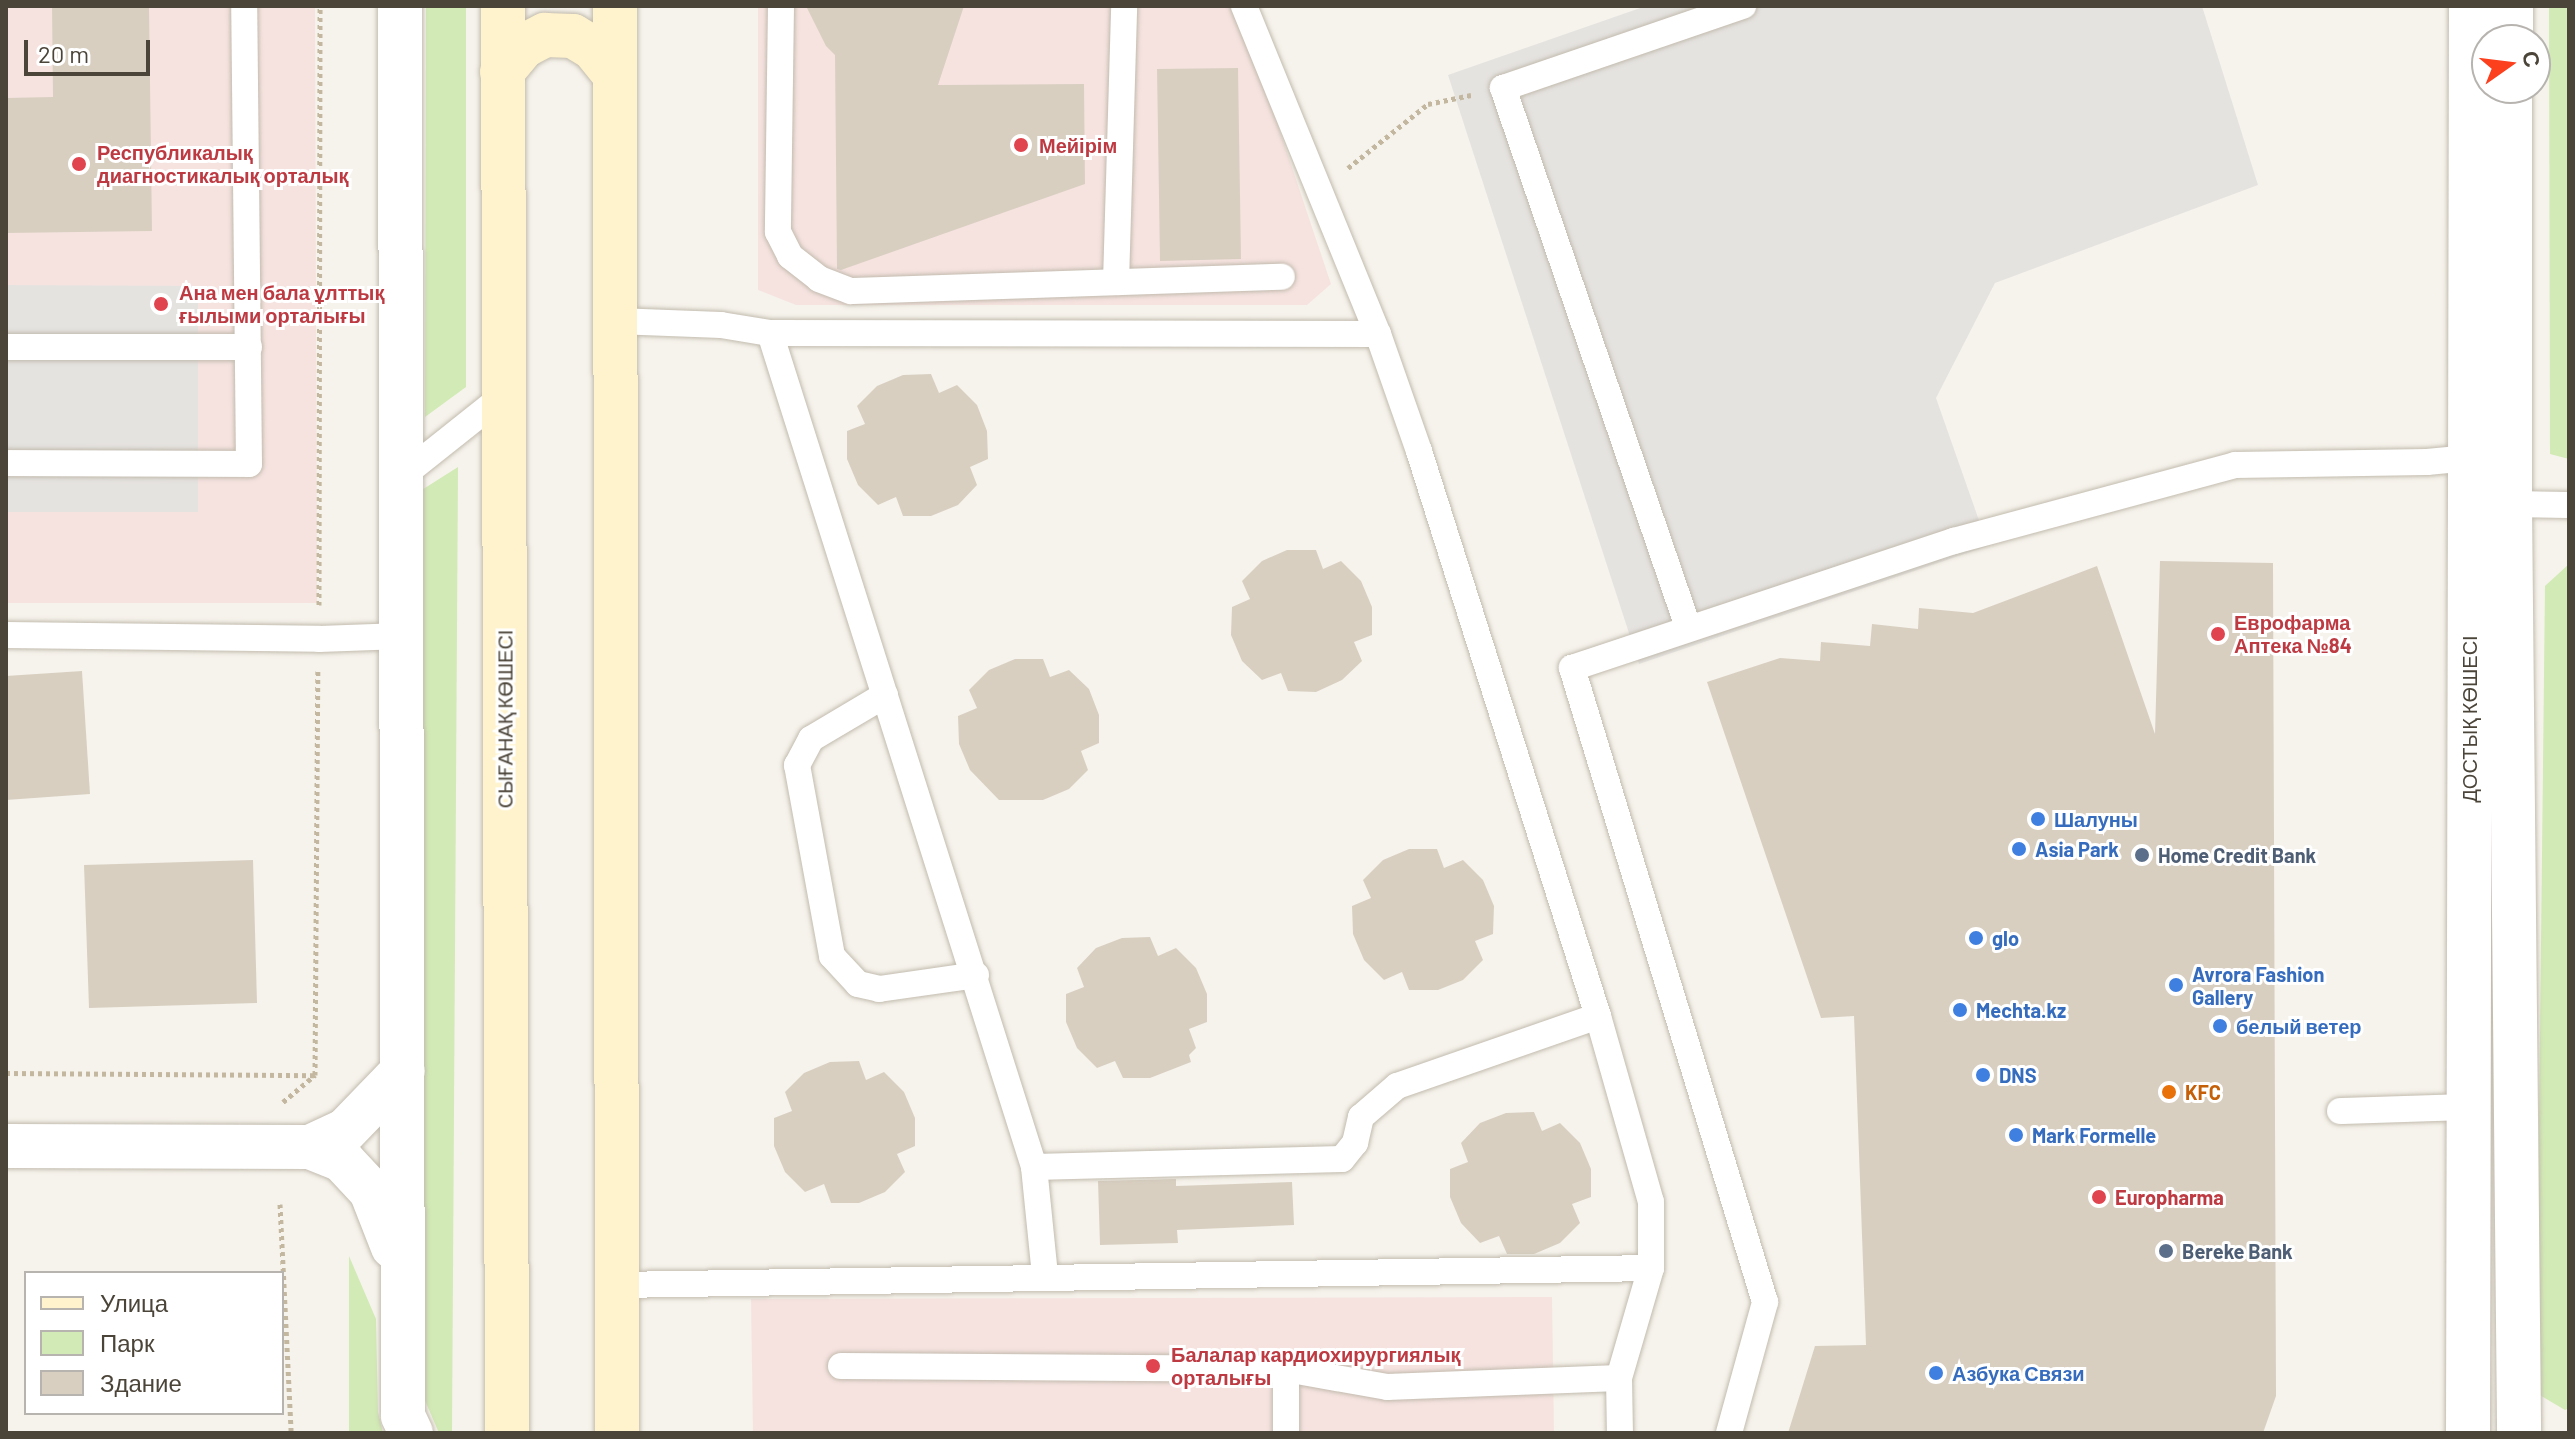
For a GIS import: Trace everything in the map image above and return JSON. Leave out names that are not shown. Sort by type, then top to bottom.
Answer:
[{"type":"main road","name":"СЫҒАНАҚ КӨШЕСІ","points":[[503,6],[507,1433]]},
{"type":"main road","points":[[615,6],[617,1433]]},
{"type":"main road","points":[[502,72],[524,46],[545,35],[573,36],[593,48],[615,75]]},
{"type":"street","points":[[400,6],[403,1416],[411,1433]]},
{"type":"street","name":"ДОСТЫҚ КӨШЕСІ","points":[[2468,1433],[2471,6]]},
{"type":"street","name":"ДОСТЫҚ КӨШЕСІ","points":[[2510,104],[2510,504],[2519,1433]]},
{"type":"street","points":[[295,1146],[345,1131],[403,1071]]},
{"type":"street","points":[[6,1146],[295,1146],[342,1160],[371,1191],[403,1271]]},
{"type":"lane","points":[[6,463],[249,464],[244,6]]},
{"type":"lane","points":[[781,6],[778,232],[790,256],[819,279],[851,291],[1282,277]]},
{"type":"lane","points":[[1116,282],[1124,6]]},
{"type":"lane","points":[[1244,6],[1378,334],[1424,466],[1598,1016],[1651,1202],[1651,1268],[1619,1378],[1620,1433]]},
{"type":"lane","points":[[1688,627],[1503,88],[1743,6]]},
{"type":"lane","points":[[616,321],[721,325],[770,333],[1378,334]]},
{"type":"lane","points":[[770,333],[976,975],[1034,1167],[1045,1276]]},
{"type":"lane","points":[[6,347],[249,347]]},
{"type":"lane","points":[[401,477],[504,395]]},
{"type":"lane","points":[[1729,1433],[1765,1302],[1572,668],[1954,541],[2235,465],[2427,462],[2469,458]]},
{"type":"lane","points":[[2510,504],[2569,505]]},
{"type":"lane","points":[[6,635],[319,639],[402,636]]},
{"type":"lane","points":[[885,695],[811,739],[797,765],[832,956],[858,984],[879,989],[976,975]]},
{"type":"lane","points":[[1034,1167],[1342,1159],[1355,1143],[1361,1117],[1397,1086],[1598,1016]]},
{"type":"lane","points":[[2340,1111],[2469,1107]]},
{"type":"lane","points":[[617,1285],[1651,1268]]},
{"type":"lane","points":[[841,1366],[1286,1369],[1387,1387],[1619,1378]]},
{"type":"lane","points":[[1286,1369],[1286,1433]]},
{"type":"path","points":[[283,1102],[315,1075],[320,6]]},
{"type":"path","points":[[1321,195],[1367,150],[1428,104],[1503,88]]},
{"type":"path","points":[[6,1073],[315,1075]]},
{"type":"path","points":[[280,1204],[283,1271]]},
{"type":"path","points":[[284,1287],[291,1433]]},
{"type":"shaded area","name":"Ана мен бала ұлттық ғылыми орталығы","points":[[6,6],[315,6],[317,603],[6,603]]},
{"type":"shaded area","name":"Мейірім","points":[[758,6],[1238,6],[1331,284],[1307,305],[796,305],[758,290]]},
{"type":"shaded area","points":[[1646,6],[2202,6],[2258,185],[1995,283],[1936,398],[1988,546],[1639,664],[1448,75]]},
{"type":"shaded area","points":[[6,285],[198,286],[198,512],[6,512]]},
{"type":"shaded area","name":"Балалар кардиохирургиялық орталығы","points":[[1552,1297],[1554,1433],[753,1433],[751,1299]]},
{"type":"green space","points":[[426,6],[466,6],[466,387],[425,417]]},
{"type":"green space","points":[[2549,6],[2569,6],[2569,459],[2550,454]]},
{"type":"green space","points":[[458,467],[452,1433],[439,1433],[417,1382],[417,493]]},
{"type":"green space","points":[[2569,564],[2569,1408],[2565,1410],[2536,1393],[2545,586]]},
{"type":"green space","points":[[349,1256],[376,1319],[378,1412],[383,1433],[349,1433]]},
{"type":"building","name":"Республикалық диагностикалық орталық","points":[[52,6],[149,6],[152,231],[6,233],[6,98],[53,97]]},
{"type":"building","points":[[806,6],[964,6],[938,85],[1084,84],[1085,184],[837,269],[835,55],[826,46]]},
{"type":"building","points":[[1238,68],[1241,259],[1160,261],[1157,69]]},
{"type":"building","points":[[931,374],[939,393],[957,385],[977,405],[987,431],[988,459],[970,467],[977,485],[958,505],[931,516],[903,516],[896,497],[878,505],[858,485],[847,459],[847,431],[865,424],[857,406],[877,386],[903,375]]},
{"type":"building","points":[[1287,550],[1316,550],[1323,569],[1341,561],[1361,581],[1372,607],[1372,635],[1354,642],[1362,661],[1342,680],[1316,692],[1288,691],[1281,673],[1262,680],[1242,661],[1231,635],[1232,607],[1250,599],[1242,581],[1262,561]]},
{"type":"building","name":"Asia Park","points":[[2160,561],[2273,563],[2276,1396],[2263,1433],[1788,1433],[1815,1346],[1866,1345],[1854,1016],[1821,1018],[1707,682],[1780,658],[1820,661],[1821,642],[1870,646],[1872,624],[1918,629],[1919,608],[1973,613],[2097,566],[2155,734]]},
{"type":"building","points":[[1015,659],[1043,659],[1050,677],[1069,670],[1089,689],[1099,715],[1099,743],[1081,751],[1088,770],[1069,789],[1043,800],[999,800],[970,770],[959,744],[958,716],[977,708],[969,690],[989,670]]},
{"type":"building","points":[[82,671],[90,794],[6,800],[6,676]]},
{"type":"building","points":[[1409,849],[1437,849],[1444,868],[1463,860],[1483,880],[1494,906],[1493,934],[1475,941],[1483,960],[1463,980],[1438,990],[1409,990],[1402,972],[1384,980],[1364,960],[1353,934],[1352,906],[1371,898],[1363,880],[1383,860]]},
{"type":"building","points":[[253,860],[257,1003],[89,1008],[84,865]]},
{"type":"building","points":[[1150,937],[1158,956],[1176,948],[1196,968],[1207,994],[1207,1022],[1189,1029],[1196,1048],[1189,1055],[1191,1062],[1150,1078],[1123,1078],[1115,1061],[1097,1068],[1077,1048],[1066,1022],[1066,994],[1084,987],[1077,968],[1096,948],[1122,938]]},
{"type":"building","points":[[859,1061],[866,1080],[884,1072],[904,1092],[915,1118],[915,1146],[897,1154],[905,1172],[885,1192],[859,1203],[831,1203],[824,1184],[805,1192],[785,1172],[774,1146],[774,1118],[792,1111],[785,1092],[804,1073],[830,1062]]},
{"type":"building","points":[[1534,1112],[1542,1131],[1560,1123],[1580,1143],[1591,1169],[1591,1197],[1572,1204],[1580,1223],[1560,1243],[1534,1254],[1507,1254],[1499,1236],[1480,1243],[1461,1223],[1450,1197],[1450,1169],[1468,1162],[1461,1143],[1480,1123],[1506,1113]]},
{"type":"building","points":[[1176,1179],[1176,1186],[1292,1182],[1294,1225],[1177,1230],[1178,1243],[1100,1245],[1098,1181]]},
{"type":"place","name":"Мейірім","points":[[1021,145]]},
{"type":"place","name":"Республикалық диагностикалық орталық","points":[[79,164]]},
{"type":"place","name":"Ана мен бала ұлттық ғылыми орталығы","points":[[161,304]]},
{"type":"place","name":"Еврофарма Аптека №84","points":[[2218,634]]},
{"type":"place","name":"Шалуны","points":[[2038,819]]},
{"type":"place","name":"Asia Park","points":[[2019,849]]},
{"type":"place","name":"Home Credit Bank","points":[[2142,855]]},
{"type":"place","name":"glo","points":[[1976,938]]},
{"type":"place","name":"Avrora Fashion Gallery","points":[[2176,985]]},
{"type":"place","name":"Mechta.kz","points":[[1960,1010]]},
{"type":"place","name":"белый ветер","points":[[2220,1026]]},
{"type":"place","name":"DNS","points":[[1983,1075]]},
{"type":"place","name":"KFC","points":[[2169,1092]]},
{"type":"place","name":"Mark Formelle","points":[[2016,1135]]},
{"type":"place","name":"Europharma","points":[[2099,1197]]},
{"type":"place","name":"Bereke Bank","points":[[2166,1251]]},
{"type":"place","name":"Балалар кардиохирургиялық орталығы","points":[[1153,1366]]},
{"type":"place","name":"Азбука Связи","points":[[1936,1373]]}]
